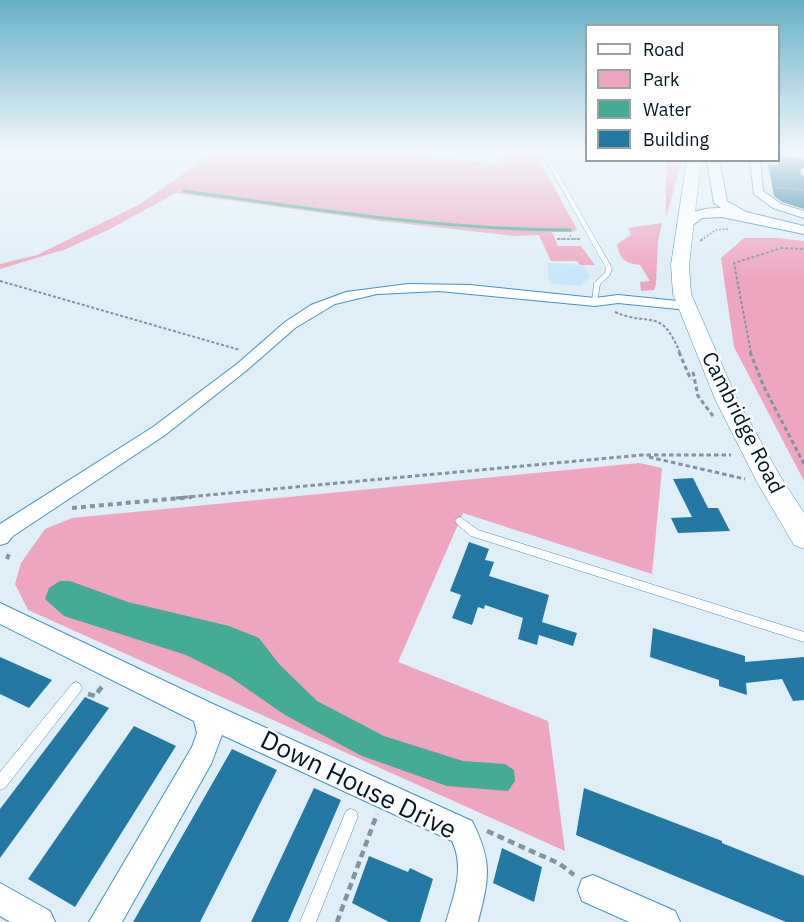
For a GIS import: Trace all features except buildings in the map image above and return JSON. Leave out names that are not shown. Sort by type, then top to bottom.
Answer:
[{"type":"main road","points":[[689,312],[695,297],[694,194]]},
{"type":"main road","points":[[694,223],[700,194]]},
{"type":"main road","name":"Cambridge Road","points":[[689,312],[726,399],[770,482],[804,537]]},
{"type":"street","points":[[719,194],[721,203],[737,223]]},
{"type":"street","points":[[761,194],[803,225]]},
{"type":"street","points":[[694,223],[803,225]]},
{"type":"street","points":[[0,537],[6,530],[158,431],[256,354],[288,325],[315,308],[345,297],[402,287],[438,287],[595,302],[621,311],[689,312]]},
{"type":"street","name":"Down House Drive","points":[[0,614],[204,712],[462,831],[471,848],[474,871],[462,922]]},
{"type":"street","points":[[105,922],[202,755],[210,733],[204,712]]},
{"type":"street","points":[[593,890],[664,922]]},
{"type":"street","points":[[0,898],[39,922]]},
{"type":"lane","points":[[567,194],[609,268],[608,274],[597,283],[595,302]]},
{"type":"lane","points":[[460,521],[475,533],[804,637]]},
{"type":"lane","points":[[0,783],[76,688]]},
{"type":"lane","points":[[308,922],[351,816]]},
{"type":"path","points":[[694,223],[716,230],[737,223]]},
{"type":"path","points":[[570,235],[572,239]]},
{"type":"path","points":[[557,239],[578,239]]},
{"type":"path","points":[[804,249],[782,248],[734,263],[749,349],[764,387],[804,464]]},
{"type":"path","points":[[0,281],[256,354]]},
{"type":"path","points":[[595,302],[622,315],[656,320],[666,325],[692,382]]},
{"type":"path","points":[[70,508],[642,456],[731,455]]},
{"type":"path","points":[[642,456],[752,481],[770,482]]},
{"type":"path","points":[[76,688],[94,696],[114,669]]},
{"type":"path","points":[[337,922],[384,795]]},
{"type":"path","points":[[462,831],[480,828],[490,832],[560,864],[593,890]]},
{"type":"shaded area","points":[[548,263],[583,265],[591,276],[580,286],[549,283]]},
{"type":"green space","points":[[154,194],[174,194],[108,230],[66,249],[0,269],[0,264],[37,255],[140,204]]},
{"type":"green space","points":[[183,194],[558,194],[577,229],[573,232],[552,232],[558,246],[581,246],[595,265],[580,265],[577,261],[551,261],[539,235],[515,236],[380,221]]},
{"type":"green space","points":[[666,194],[673,194],[666,217]]},
{"type":"green space","points":[[662,223],[658,241],[656,284],[654,290],[641,291],[640,282],[650,281],[640,265],[624,259],[617,244],[631,235],[628,228]]},
{"type":"green space","points":[[744,238],[804,241],[804,481],[734,347],[721,258]]},
{"type":"green space","points":[[639,463],[662,468],[652,574],[463,513],[398,662],[548,721],[565,851],[28,610],[15,584],[21,563],[45,529],[72,518]]},
{"type":"water","points":[[60,581],[70,581],[128,602],[229,626],[259,638],[279,664],[317,701],[384,736],[463,761],[505,764],[514,770],[515,781],[508,791],[447,786],[362,756],[285,715],[230,677],[186,655],[64,616],[45,599],[49,588]]},
{"type":"waterway","points":[[206,194],[425,222],[570,230]]}]
